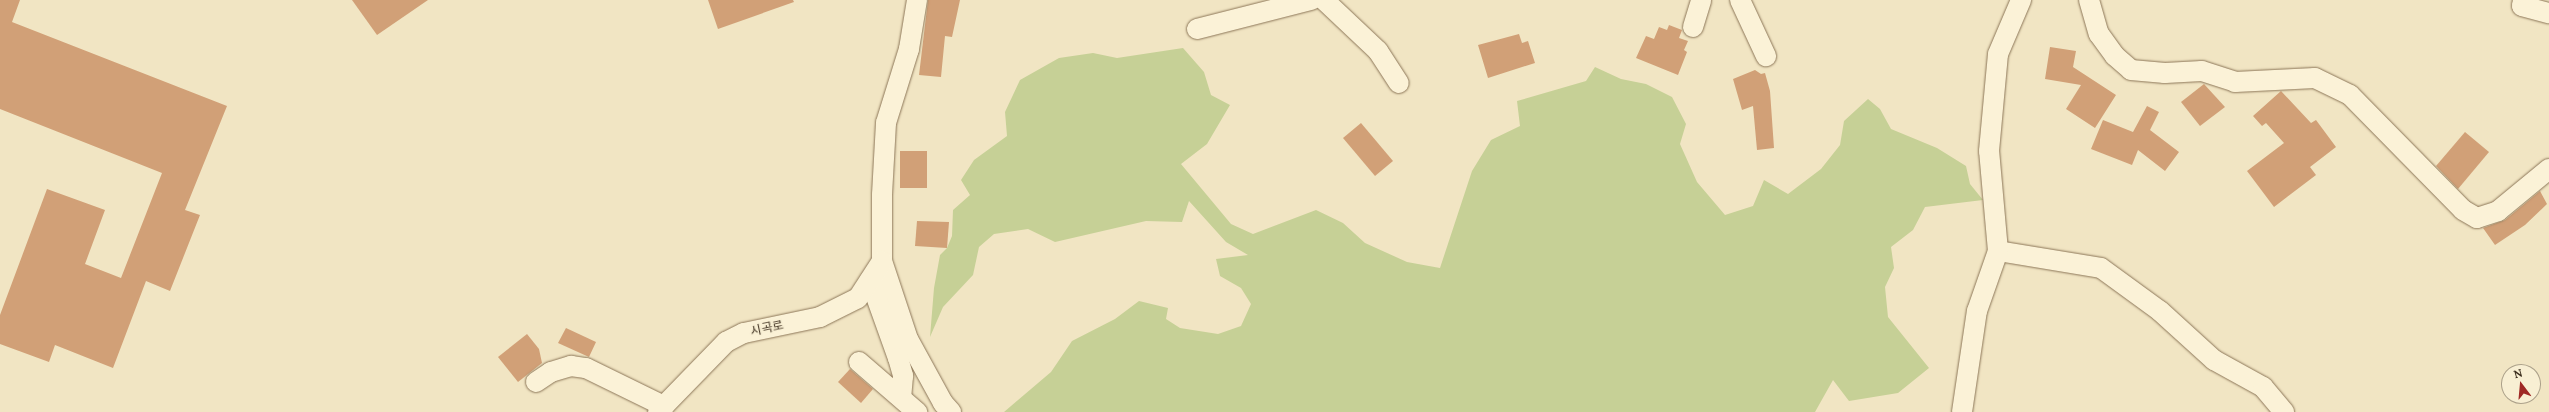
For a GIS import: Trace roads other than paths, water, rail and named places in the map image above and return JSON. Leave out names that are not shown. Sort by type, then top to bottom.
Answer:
[{"type":"street","points":[[917,0],[909,49],[886,123],[882,261],[908,339],[943,403],[951,412]]},
{"type":"street","points":[[1197,29],[1311,0]]},
{"type":"street","points":[[1324,0],[1378,51],[1399,83]]},
{"type":"street","points":[[1693,27],[1701,0]]},
{"type":"street","points":[[1740,0],[1766,56]]},
{"type":"street","points":[[1962,412],[1978,312],[1998,251],[1990,151],[1998,54],[2021,0]]},
{"type":"street","points":[[2089,0],[2099,34],[2115,56],[2131,70],[2165,73],[2202,71],[2235,82],[2315,78],[2350,95],[2463,210],[2477,218],[2498,211],[2549,169]]},
{"type":"street","points":[[2523,0],[2522,6],[2549,13]]},
{"type":"street","points":[[1998,251],[2101,268],[2160,311],[2214,360],[2263,387],[2284,412]]},
{"type":"street","name":"시곡로","points":[[661,409],[726,342],[744,333],[820,318],[858,298],[882,261]]},
{"type":"street","points":[[870,280],[901,370],[903,388],[900,398]]},
{"type":"street","points":[[859,362],[917,412]]},
{"type":"street","points":[[536,382],[550,372],[571,366],[586,368],[661,409]]}]
